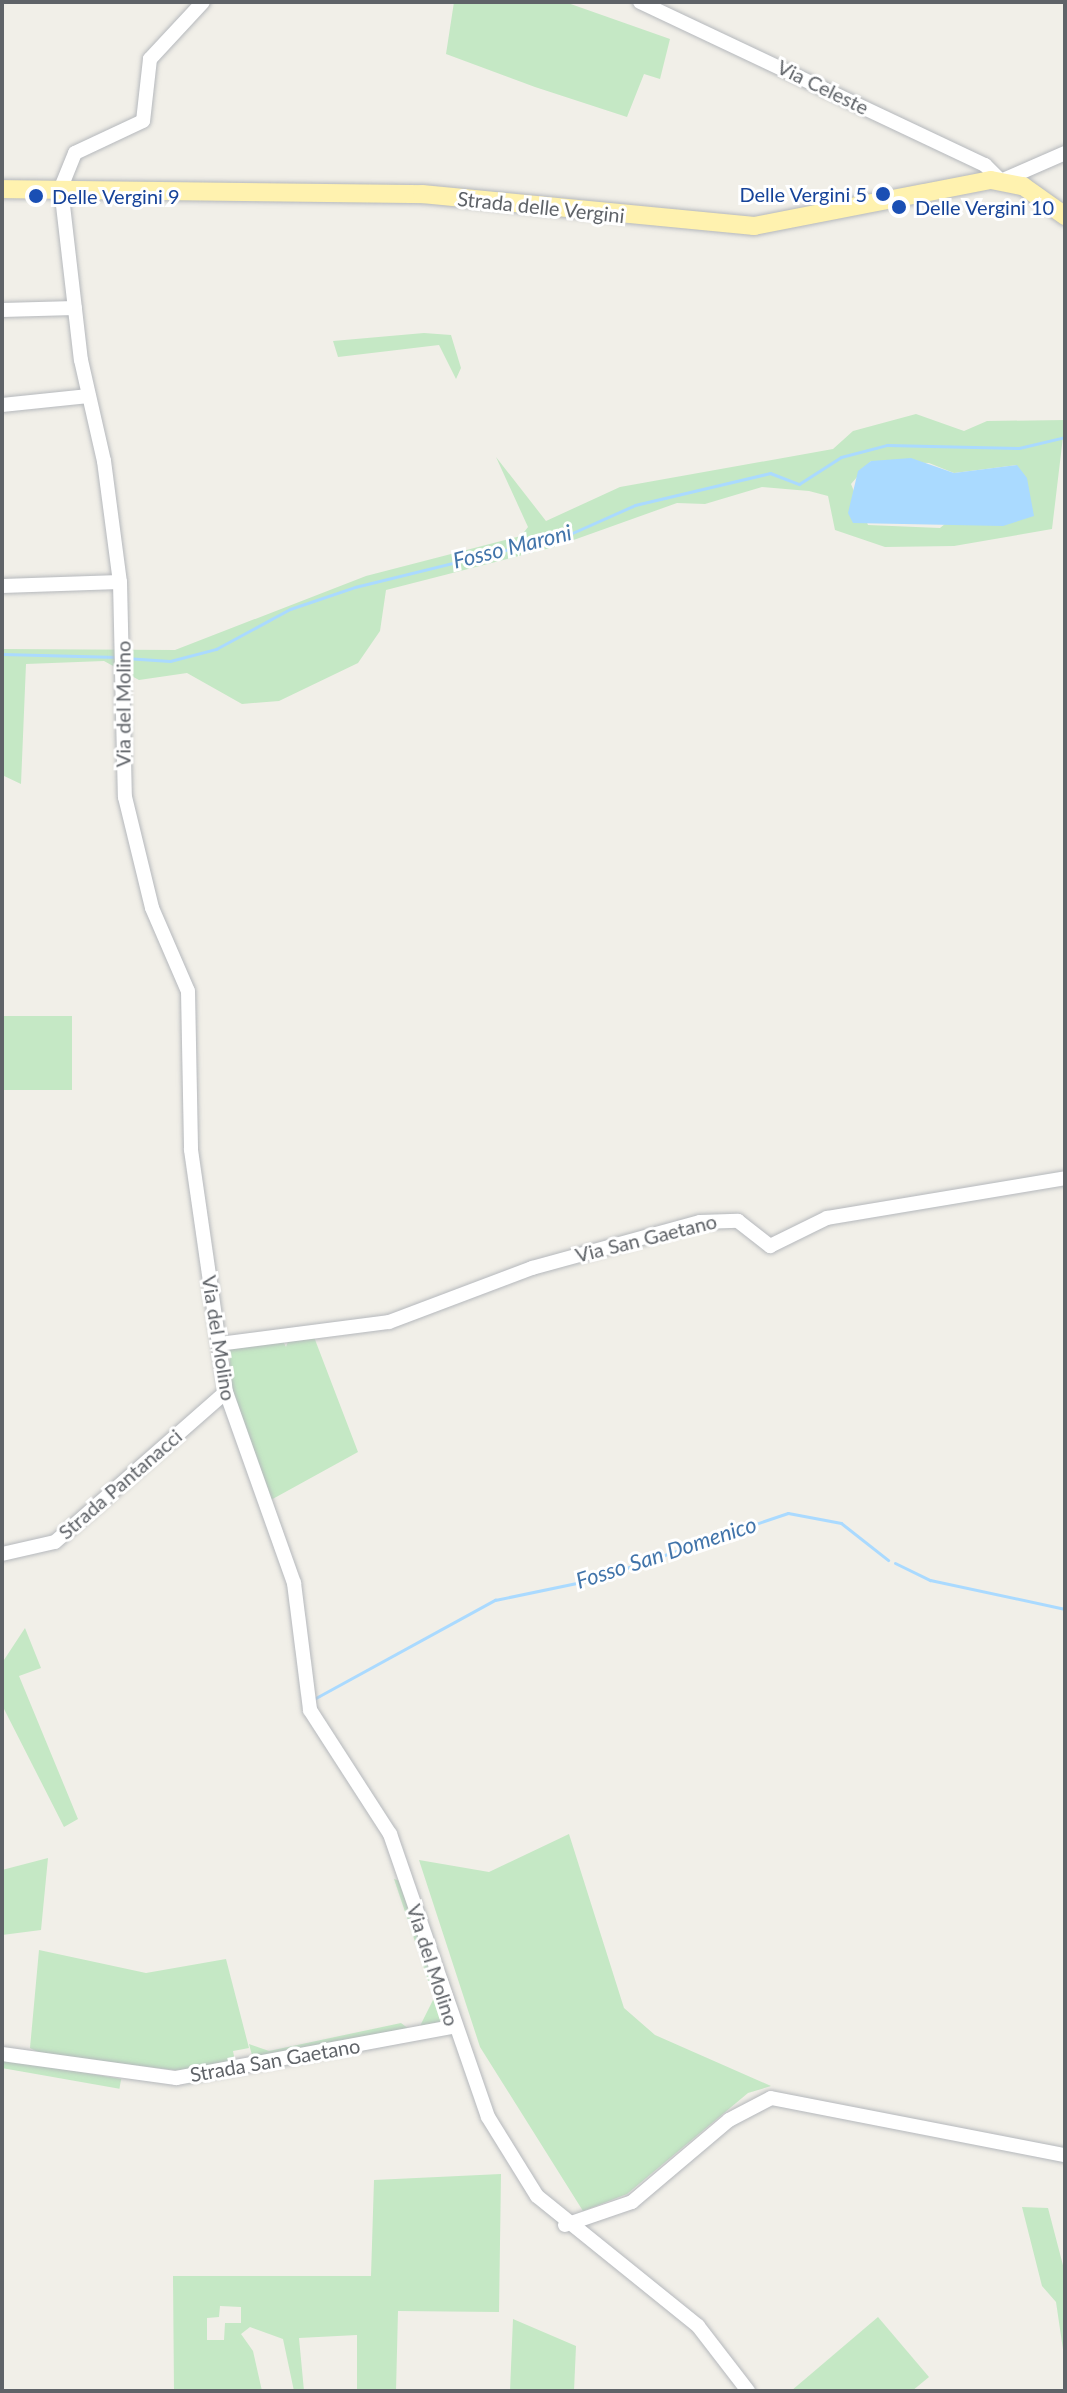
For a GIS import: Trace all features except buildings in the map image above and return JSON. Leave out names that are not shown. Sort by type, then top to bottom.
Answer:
[{"type":"main road","name":"Strada delle Vergini","points":[[2,189],[61,188],[229,197],[422,194],[754,226],[1001,181]]},
{"type":"main road","points":[[1001,181],[1034,192],[1065,216]]},
{"type":"street","points":[[61,188],[75,153],[143,121],[150,59],[203,2]]},
{"type":"street","name":"Via Celeste","points":[[640,2],[985,165],[1001,181]]},
{"type":"street","points":[[1001,181],[1065,153]]},
{"type":"street","name":"Via del Molino","points":[[61,188],[75,308],[120,582],[128,821],[152,908],[190,1002],[191,1150],[226,1392],[294,1583],[304,1688],[310,1710],[390,1834],[452,2027],[513,2163],[565,2225],[698,2326],[748,2391]]},
{"type":"street","points":[[2,310],[75,308]]},
{"type":"street","points":[[2,405],[89,396]]},
{"type":"street","points":[[2,586],[120,582]]},
{"type":"street","name":"Via San Gaetano","points":[[219,1344],[389,1322],[532,1268],[700,1222],[738,1221],[770,1246],[827,1218],[1065,1178]]},
{"type":"street","name":"Strada Pantanacci","points":[[2,1554],[55,1542],[226,1392]]},
{"type":"street","name":"Strada San Gaetano","points":[[2,2054],[176,2078],[452,2027]]},
{"type":"street","points":[[565,2225],[632,2202],[729,2120],[771,2098],[1065,2155]]},
{"type":"green space","points":[[454,2],[565,2],[670,39],[660,79],[644,74],[627,117],[446,54]]},
{"type":"green space","points":[[424,333],[451,335],[461,368],[456,379],[439,345],[338,357],[333,341]]},
{"type":"green space","points":[[916,414],[964,431],[987,421],[1065,420],[1052,529],[954,546],[885,547],[835,530],[828,496],[809,491],[762,487],[705,504],[677,503],[554,547],[386,590],[380,631],[358,663],[279,701],[242,704],[187,673],[139,680],[104,661],[26,664],[21,784],[2,775],[2,649],[175,650],[366,576],[521,536],[528,527],[496,457],[546,521],[620,487],[833,449],[853,431]],"holes":[[[871,461],[929,463],[954,473],[1017,465],[940,528],[868,525],[851,484]]]},
{"type":"green space","points":[[2,1016],[72,1016],[72,1090],[2,1090]]},
{"type":"green space","points":[[314,1337],[358,1452],[269,1501],[232,1393],[229,1347],[283,1341],[286,1347],[289,1339]]},
{"type":"green space","points":[[25,1628],[41,1668],[19,1676],[78,1819],[64,1827],[3,1707],[2,1663]]},
{"type":"green space","points":[[569,1834],[624,2008],[655,2035],[771,2086],[748,2093],[627,2194],[583,2211],[480,2047],[419,1860],[489,1872]]},
{"type":"green space","points":[[48,1858],[41,1930],[2,1935],[2,1870]]},
{"type":"green space","points":[[394,1879],[401,1881],[446,2019],[440,2022],[420,2026],[434,1998]]},
{"type":"green space","points":[[39,1950],[146,1973],[226,1959],[249,2048],[233,2051],[235,2061],[182,2071],[42,2054],[30,2048]]},
{"type":"green space","points":[[401,2023],[409,2029],[253,2059],[249,2044],[269,2051]]},
{"type":"green space","points":[[2,2058],[121,2079],[119,2089],[2,2068]]},
{"type":"green space","points":[[501,2174],[499,2312],[398,2311],[396,2391],[357,2391],[357,2335],[299,2338],[304,2391],[294,2391],[283,2339],[250,2327],[241,2334],[253,2351],[262,2391],[174,2391],[173,2276],[371,2276],[374,2180]],"holes":[[[220,2306],[241,2307],[241,2323],[225,2323],[224,2340],[207,2340],[207,2318],[219,2317]]]},
{"type":"green space","points":[[1022,2207],[1048,2208],[1065,2273],[1065,2363],[1056,2302],[1042,2286]]},
{"type":"green space","points":[[878,2317],[929,2377],[912,2391],[791,2391]]},
{"type":"green space","points":[[513,2319],[576,2346],[574,2391],[510,2391]]},
{"type":"water","points":[[911,458],[954,473],[1017,465],[1027,478],[1034,516],[1003,526],[853,523],[848,513],[858,471],[871,461]]},
{"type":"waterway","name":"Fosso Maroni","points":[[125,658],[170,661],[216,649],[290,609],[355,587],[570,534],[635,505],[770,473],[799,484],[841,457],[887,445],[1019,448],[1065,437]]},
{"type":"waterway","points":[[2,654],[118,657]]},
{"type":"waterway","name":"Fosso San Domenico","points":[[312,1700],[495,1600],[591,1580],[788,1513],[841,1523],[888,1560]]},
{"type":"waterway","name":"Fosso San Domenico","points":[[895,1563],[930,1580],[1065,1609]]},
{"type":"place","name":"Delle Vergini 5","points":[[883,194]]},
{"type":"place","name":"Delle Vergini 9","points":[[36,196]]},
{"type":"place","name":"Delle Vergini 10","points":[[899,207]]}]
